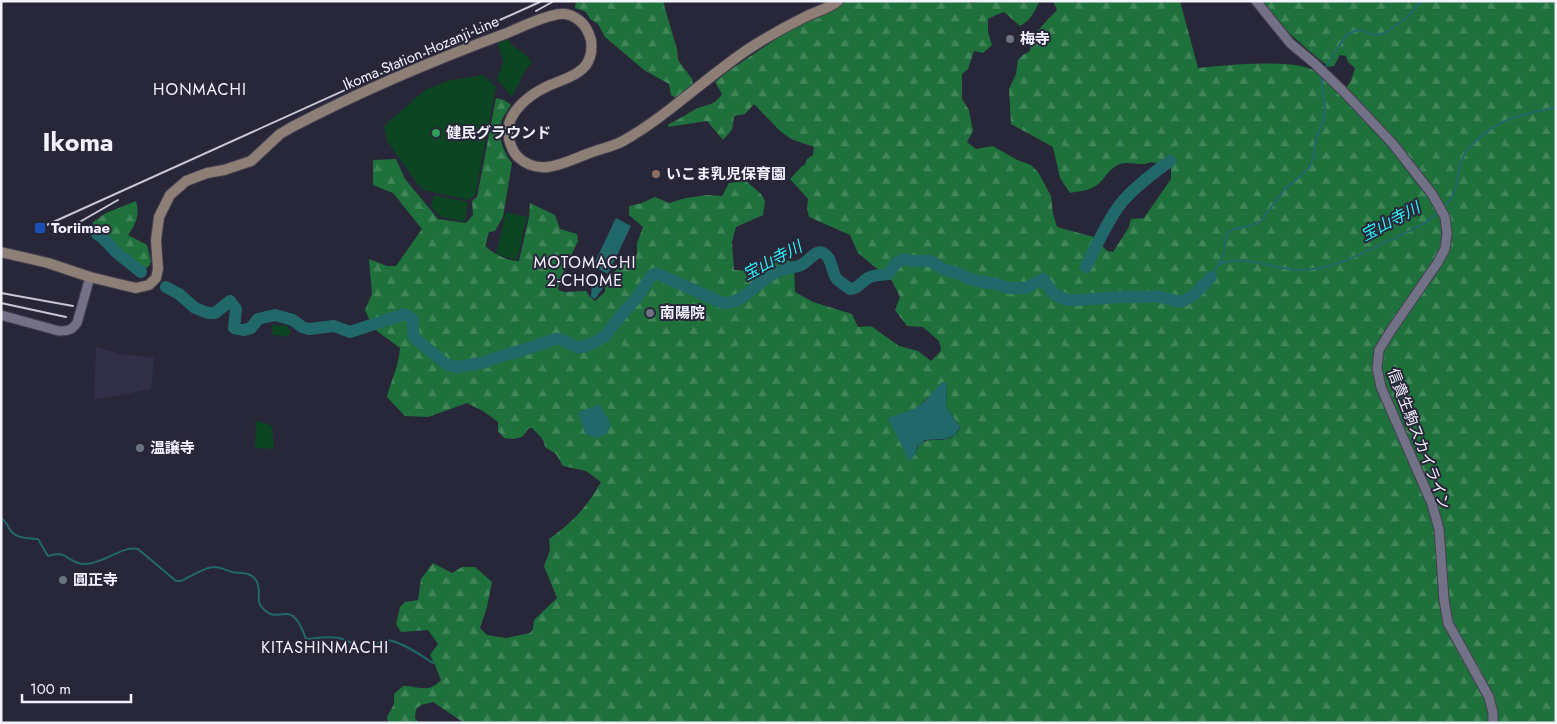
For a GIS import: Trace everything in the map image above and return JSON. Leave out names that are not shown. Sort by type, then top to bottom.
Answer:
[{"type":"main road","name":"Ikoma Station Hozanji Line","points":[[1,252],[136,288],[149,285],[156,278],[158,269],[156,240],[159,217],[170,196],[186,181],[206,173],[224,170],[251,161],[280,134],[390,80],[491,38],[548,17],[562,14],[572,16],[581,22],[588,31],[592,43],[591,55],[586,65],[575,74],[543,88],[519,107],[508,125],[508,136],[516,155],[524,162],[543,168],[563,164],[622,141],[672,109],[754,46],[787,26],[838,1]]},
{"type":"street","name":"信貴生駒スカイライン","points":[[1256,1],[1290,43],[1323,72],[1393,144],[1436,200],[1444,217],[1447,234],[1445,249],[1379,350],[1376,368],[1381,387],[1432,504],[1440,530],[1444,600],[1448,623],[1478,674],[1489,697],[1493,713],[1492,723]]},
{"type":"street","points":[[1,315],[60,331],[73,329],[77,323],[90,277]]},
{"type":"shaded area","points":[[507,38],[513,46],[532,62],[525,71],[512,97],[497,79],[503,62],[498,44],[500,40]]},
{"type":"shaded area","name":"健民グラウンド","points":[[483,75],[496,87],[475,196],[467,200],[424,190],[419,186],[387,141],[384,126],[425,90],[447,81]]},
{"type":"shaded area","points":[[434,195],[468,202],[465,222],[441,217],[431,207]]},
{"type":"shaded area","points":[[506,212],[527,217],[517,260],[496,254]]},
{"type":"shaded area","points":[[616,218],[631,226],[608,274],[593,266]]},
{"type":"shaded area","points":[[597,280],[602,282],[603,288],[595,299],[591,297],[592,284]]},
{"type":"shaded area","points":[[272,325],[286,325],[291,332],[287,337],[272,335]]},
{"type":"shaded area","points":[[96,347],[121,354],[154,358],[151,389],[94,400]]},
{"type":"shaded area","points":[[942,382],[947,383],[946,406],[960,427],[955,435],[946,439],[925,440],[917,447],[915,455],[909,461],[888,418],[914,409],[925,401]]},
{"type":"shaded area","points":[[598,405],[601,406],[608,419],[610,428],[602,436],[594,437],[585,433],[578,412]]},
{"type":"shaded area","points":[[256,421],[272,427],[274,449],[255,448]]},
{"type":"green space","points":[[576,1],[664,1],[677,49],[678,60],[692,79],[693,85],[677,99],[671,95],[669,84],[644,70],[605,37],[598,24],[590,19],[586,12],[575,8]]},
{"type":"green space","points":[[846,1],[962,1],[974,3],[980,1],[1039,1],[1032,16],[1020,26],[1004,12],[988,19],[988,32],[992,45],[983,53],[974,51],[968,69],[962,74],[962,99],[969,110],[973,131],[967,142],[976,149],[993,146],[1017,160],[1031,165],[1038,172],[1051,196],[1057,227],[1094,237],[1107,251],[1113,252],[1129,227],[1131,219],[1144,218],[1171,179],[1171,166],[1151,162],[1120,164],[1113,168],[1094,187],[1070,193],[1060,178],[1053,147],[1011,124],[1009,89],[1016,74],[1018,60],[1030,51],[1036,34],[1057,10],[1053,1],[1180,1],[1198,68],[1259,64],[1305,67],[1322,76],[1341,95],[1351,81],[1355,68],[1348,62],[1346,56],[1340,55],[1334,66],[1329,67],[1284,28],[1261,1],[1556,1],[1556,723],[464,723],[433,702],[421,705],[416,709],[415,718],[419,723],[388,723],[387,717],[394,704],[394,694],[403,686],[428,688],[441,680],[430,655],[438,644],[428,630],[401,632],[396,624],[400,607],[405,602],[418,600],[421,579],[433,563],[452,573],[462,567],[475,567],[492,582],[480,628],[487,635],[506,638],[530,633],[533,629],[534,620],[557,598],[544,566],[550,550],[549,539],[579,514],[601,482],[586,471],[563,466],[556,454],[545,447],[542,438],[532,428],[529,428],[522,437],[504,438],[498,431],[498,422],[483,411],[467,403],[428,417],[405,416],[387,397],[397,367],[400,348],[373,328],[365,310],[372,294],[369,259],[387,266],[396,266],[422,229],[393,193],[373,185],[373,160],[396,159],[405,179],[438,219],[466,223],[473,215],[472,201],[477,197],[496,98],[504,100],[511,105],[502,121],[500,133],[506,154],[512,163],[503,217],[495,231],[489,232],[485,246],[509,260],[519,261],[529,217],[530,203],[555,215],[560,229],[577,234],[578,241],[560,279],[558,290],[564,292],[586,291],[595,301],[605,292],[605,281],[632,255],[637,255],[637,243],[643,227],[629,215],[629,206],[655,197],[669,203],[707,195],[722,196],[729,183],[746,181],[761,194],[765,201],[763,215],[736,227],[732,242],[734,270],[751,271],[756,261],[778,256],[794,263],[795,292],[813,302],[852,314],[858,327],[871,326],[899,346],[918,351],[931,361],[940,352],[939,341],[923,327],[907,326],[895,310],[900,297],[892,281],[858,253],[850,235],[809,217],[807,209],[808,199],[790,179],[805,165],[807,159],[813,155],[814,147],[791,139],[780,131],[754,104],[745,114],[734,116],[732,130],[723,140],[707,121],[668,127],[669,124],[694,110],[712,103],[718,98],[722,94],[715,82],[727,72],[785,33],[839,7]],"holes":[[[947,383],[946,406],[960,427],[956,434],[945,440],[922,443],[915,455],[888,419],[914,410]]]},
{"type":"green space","points":[[136,201],[138,211],[133,227],[128,235],[147,245],[151,261],[149,266],[143,270],[120,254],[100,244],[93,230],[93,222],[106,213]]},
{"type":"waterway","name":"宝山寺川","points":[[1324,70],[1346,35],[1360,30],[1375,35],[1385,33],[1407,17],[1421,1]]},
{"type":"waterway","name":"宝山寺川","points":[[1211,277],[1224,254],[1228,233],[1233,229],[1260,222],[1285,189],[1310,166],[1316,138],[1324,119],[1325,106],[1321,79],[1323,74]]},
{"type":"waterway","name":"宝山寺川","points":[[1443,207],[1455,191],[1461,162],[1469,148],[1476,141],[1504,121],[1556,107]]},
{"type":"waterway","name":"宝山寺川","points":[[1086,267],[1107,225],[1122,202],[1145,180],[1170,161]]},
{"type":"waterway","name":"宝山寺川","points":[[1218,265],[1228,262],[1248,261],[1298,270],[1323,268],[1358,255],[1410,231],[1428,221],[1438,212]]},
{"type":"waterway","name":"宝山寺川","points":[[97,234],[141,272]]},
{"type":"waterway","name":"宝山寺川","points":[[166,287],[179,294],[195,308],[208,313],[215,313],[230,301],[236,309],[234,328],[244,330],[251,328],[258,319],[275,315],[293,320],[302,327],[309,329],[334,326],[350,332],[405,314],[413,319],[415,338],[447,365],[457,367],[486,362],[555,339],[560,339],[579,348],[591,344],[605,336],[635,300],[653,274],[658,274],[723,303],[729,303],[746,295],[771,275],[784,269],[801,265],[820,252],[829,258],[837,279],[850,289],[857,287],[870,277],[888,274],[896,263],[905,259],[931,261],[942,269],[955,272],[972,280],[1009,288],[1026,288],[1043,279],[1053,293],[1068,300],[1156,296],[1181,302],[1194,295],[1211,277]]},
{"type":"waterway","points":[[1,518],[15,534],[38,539],[48,556],[60,554],[75,562],[85,564],[99,561],[132,548],[138,549],[176,581],[181,581],[210,567],[251,575],[258,585],[259,603],[263,609],[276,615],[290,614],[293,616],[299,623],[306,639],[341,638],[363,651],[370,652],[377,644],[386,640],[410,649],[433,663]]},
{"type":"railway","points":[[40,228],[542,1]]},
{"type":"railway","points":[[536,11],[554,1]]},
{"type":"railway","points":[[62,232],[118,200]]},
{"type":"railway","points":[[1,293],[73,306]]},
{"type":"railway","points":[[1,303],[66,317]]},
{"type":"place","name":"梅寺","points":[[1010,39]]},
{"type":"place","name":"健民グラウンド","points":[[436,133]]},
{"type":"place","name":"いこま乳児保育園","points":[[656,174]]},
{"type":"place","name":"Toriimae","points":[[40,228]]},
{"type":"place","name":"南陽院","points":[[650,313]]},
{"type":"place","name":"温譲寺","points":[[140,448]]},
{"type":"place","name":"圓正寺","points":[[63,580]]},
{"type":"district","name":"HONMACHI","points":[[200,89]]},
{"type":"district","name":"Ikoma","points":[[78,142]]},
{"type":"district","name":"MOTOMACHI 2-CHOME","points":[[585,271]]},
{"type":"district","name":"KITASHINMACHI","points":[[325,647]]}]
